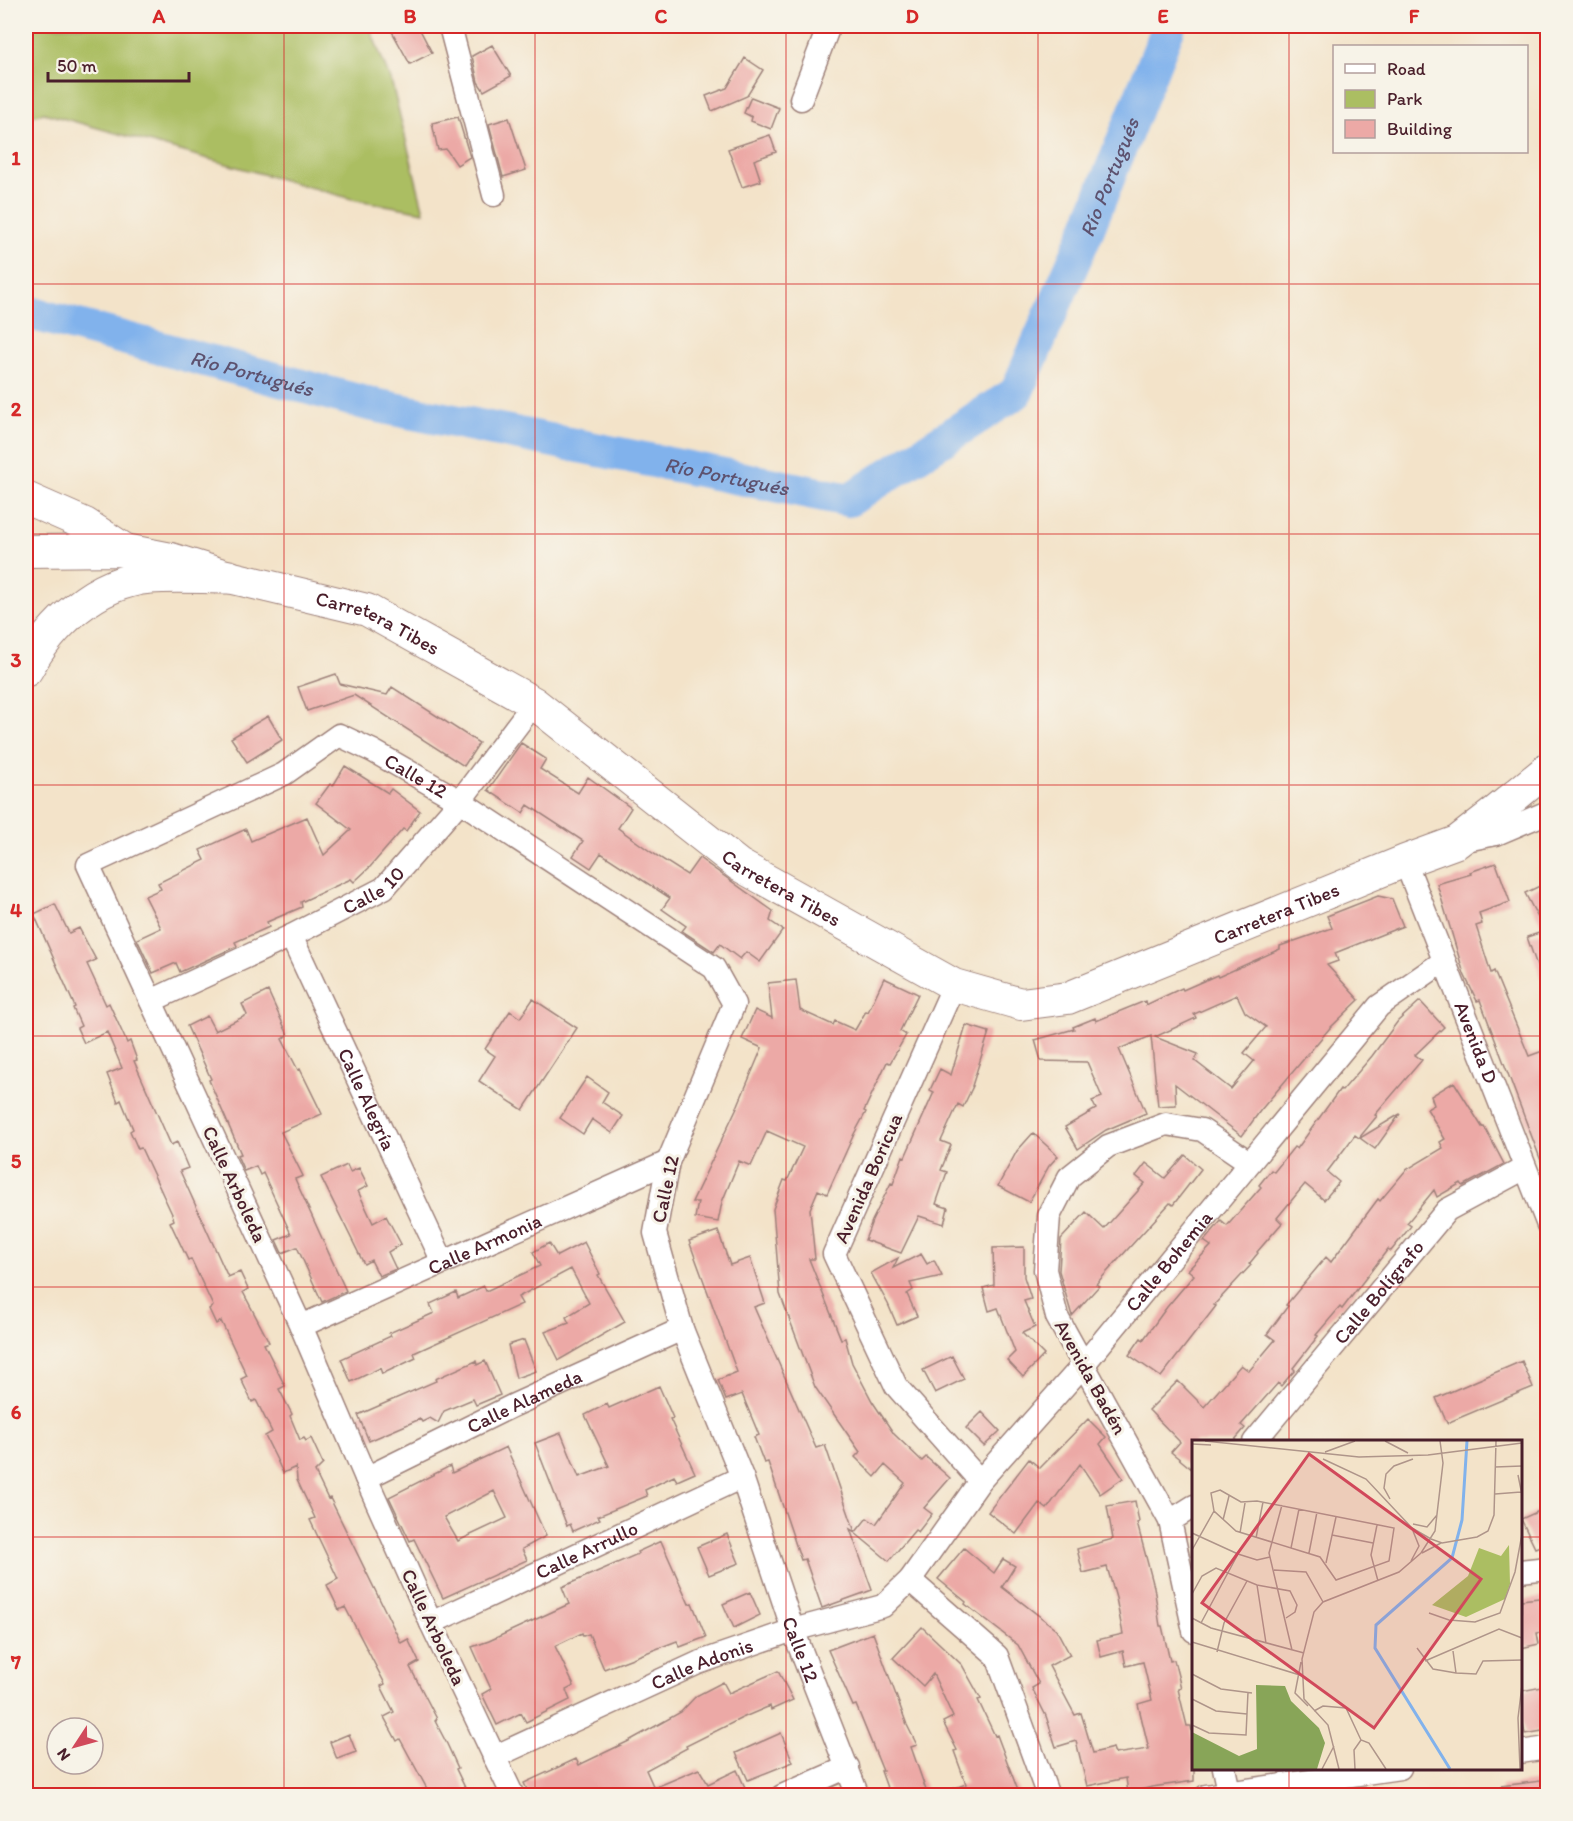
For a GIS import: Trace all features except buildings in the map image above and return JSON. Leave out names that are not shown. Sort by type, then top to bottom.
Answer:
[{"type":"highway","points":[[26,670],[42,643],[62,620],[88,600],[116,585],[149,577],[229,577]]},
{"type":"street","points":[[450,26],[494,195]]},
{"type":"street","points":[[801,99],[829,26]]},
{"type":"street","points":[[26,498],[85,524],[125,550]]},
{"type":"street","name":"Carretera Tibes","points":[[26,551],[125,550],[171,559],[229,577],[367,610],[534,703],[739,865],[954,985],[1021,1004],[1068,998],[1457,842],[1548,769]]},
{"type":"street","name":"Calle 10","points":[[151,1001],[291,936],[384,888],[460,801],[534,703]]},
{"type":"street","name":"Calle Arboleda","points":[[373,751],[339,735],[284,774],[88,865],[301,1326],[431,1623],[513,1796]]},
{"type":"street","name":"Calle 12","points":[[373,751],[460,801],[714,968],[734,1004],[668,1162],[655,1233],[682,1329],[742,1477],[792,1630],[858,1796]]},
{"type":"street","points":[[1457,842],[1496,834],[1548,812]]},
{"type":"street","name":"Avenida D","points":[[1405,861],[1548,1225]]},
{"type":"street","name":"Calle Alegría","points":[[291,936],[443,1262]]},
{"type":"street","name":"Calle Bohemia","points":[[910,1580],[980,1481],[1084,1364],[1379,1006],[1444,961]]},
{"type":"street","name":"Avenida Boricua","points":[[954,985],[834,1254],[896,1386],[980,1481]]},
{"type":"street","name":"Avenida Badén","points":[[1192,1619],[1170,1521],[1057,1317],[1045,1270],[1049,1216],[1069,1177],[1108,1146],[1166,1124],[1202,1131],[1249,1162]]},
{"type":"street","name":"Calle Armonia","points":[[301,1326],[668,1162]]},
{"type":"street","name":"Calle Bolígrafo","points":[[1256,1440],[1447,1210],[1525,1168]]},
{"type":"street","name":"Calle Alameda","points":[[366,1478],[512,1406],[682,1329]]},
{"type":"street","name":"Calle Arrullo","points":[[431,1623],[742,1477]]},
{"type":"street","points":[[1170,1521],[1192,1507]]},
{"type":"street","points":[[1522,1571],[1548,1568]]},
{"type":"street","points":[[910,1580],[997,1656],[1048,1796]]},
{"type":"street","name":"Calle Adonis","points":[[494,1757],[698,1663],[792,1630],[883,1606],[910,1580]]},
{"type":"street","points":[[1522,1752],[1548,1748]]},
{"type":"street","points":[[782,1796],[848,1767]]},
{"type":"street","points":[[1224,1770],[1230,1794]]},
{"type":"street","points":[[1206,1796],[1387,1770]]},
{"type":"green space","points":[[26,26],[369,26],[392,84],[424,212],[352,199],[44,113],[26,117]]},
{"type":"waterway","name":"Río Portugués","points":[[26,312],[369,404],[849,500],[1016,393],[1087,231],[1169,26]]}]
